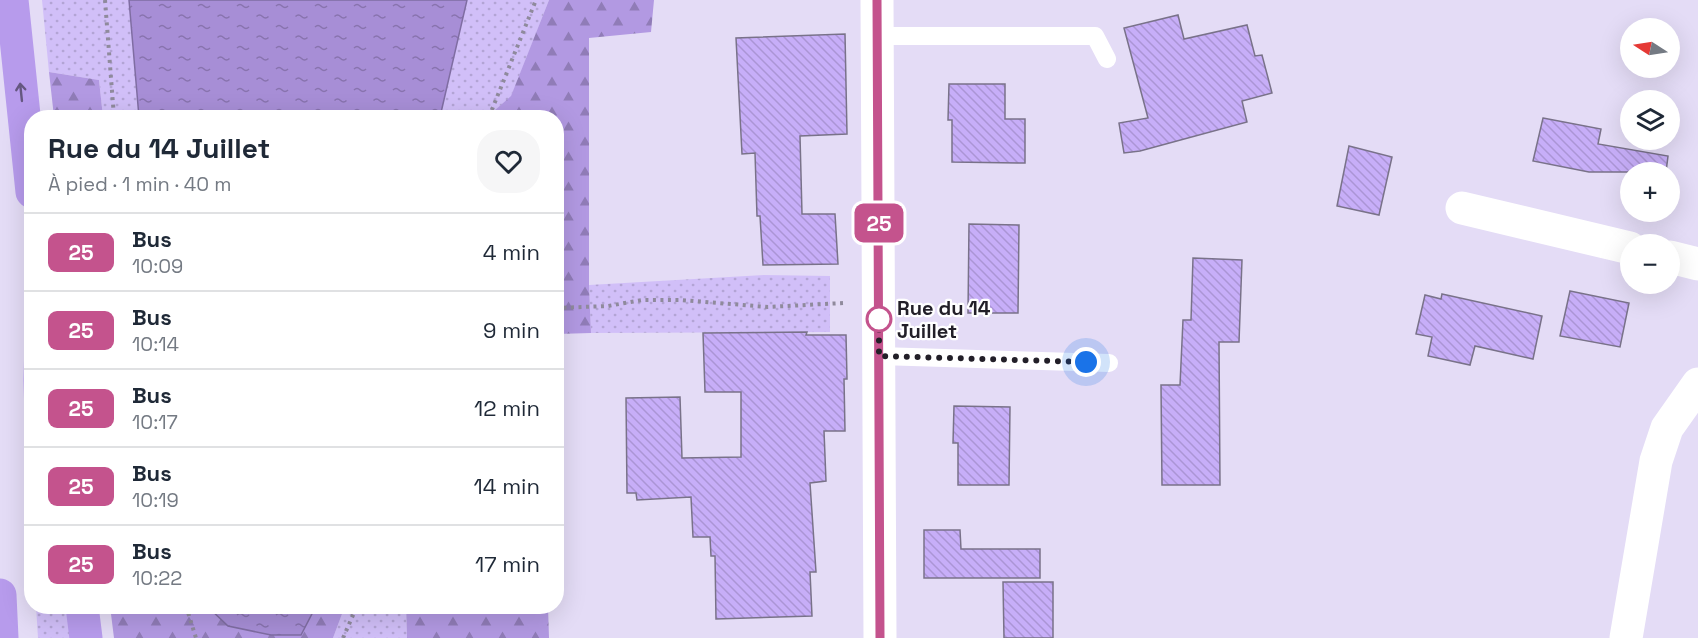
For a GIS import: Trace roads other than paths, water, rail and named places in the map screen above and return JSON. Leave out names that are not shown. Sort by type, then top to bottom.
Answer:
[{"type":"highway","points":[[12,0],[24,115]]},
{"type":"highway","points":[[0,595],[2,638]]},
{"type":"highway","points":[[83,614],[86,638]]},
{"type":"street","points":[[877,0],[879,36],[880,638]]},
{"type":"street","points":[[1462,208],[1620,246]]},
{"type":"street","points":[[1680,260],[1698,264]]},
{"type":"street","points":[[1626,638],[1656,460],[1667,428],[1698,384]]},
{"type":"lane","points":[[879,36],[1095,36],[1107,59]]},
{"type":"lane","points":[[879,356],[1109,363]]},
{"type":"water","points":[[129,0],[467,0],[442,110],[138,110]]},
{"type":"water","points":[[215,614],[312,614],[301,635],[271,635],[228,626]]},
{"type":"place","name":"Rue du 14 Juillet","points":[[879,319]]}]
